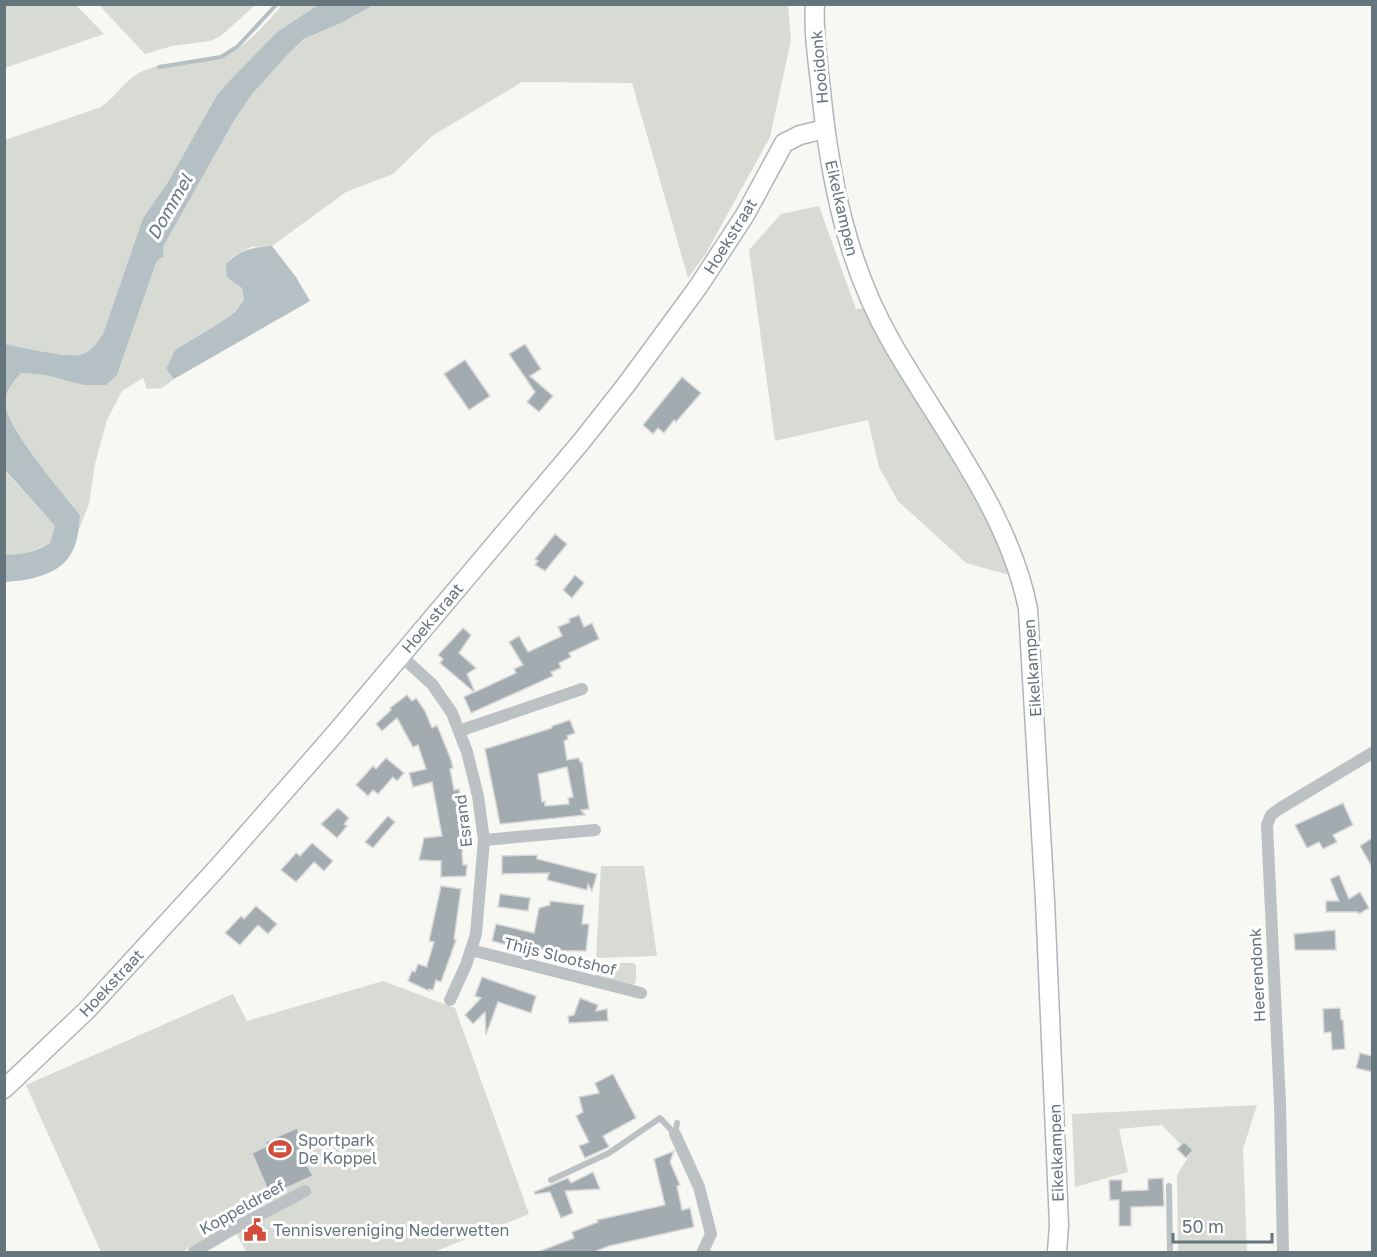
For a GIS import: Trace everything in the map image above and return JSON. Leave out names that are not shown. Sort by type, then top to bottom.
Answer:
[{"type":"street","name":"Hooidonk","points":[[815,4],[816,44],[825,129]]},
{"type":"street","name":"Hoekstraat","points":[[4,1089],[88,1008],[226,857],[401,656],[581,442],[655,347],[731,238],[784,143],[800,135],[825,129]]},
{"type":"street","name":"Eikelkampen","points":[[825,129],[842,221],[865,291],[895,349],[993,509],[1025,592],[1030,624],[1046,913],[1059,1225],[1057,1252]]},
{"type":"street","name":"Esrand","points":[[401,656],[432,684],[452,713],[473,774],[484,840],[476,934],[450,1000]]},
{"type":"street","points":[[459,731],[582,689]]},
{"type":"street","name":"Heerendonk","points":[[1283,1252],[1280,1114],[1267,825],[1271,815],[1279,809],[1372,753]]},
{"type":"street","points":[[484,840],[595,830]]},
{"type":"street","name":"Thijs Slootshof","points":[[471,950],[641,993]]},
{"type":"street","points":[[676,1129],[699,1187],[711,1234],[701,1252]]},
{"type":"street","name":"Koppeldreef","points":[[194,1252],[305,1191]]},
{"type":"lane","points":[[551,1180],[609,1153],[660,1118],[676,1129]]},
{"type":"lane","points":[[1169,1186],[1170,1252]]},
{"type":"shaded area","points":[[4,5],[76,5],[104,34],[5,68]]},
{"type":"shaded area","points":[[99,5],[255,5],[221,36],[210,41],[172,46],[145,54]]},
{"type":"shaded area","points":[[282,5],[320,5],[277,32],[217,95],[168,182],[143,218],[103,334],[94,346],[83,354],[67,355],[5,344],[5,140],[101,107],[131,78],[143,71],[164,65],[208,60],[228,54],[250,39]]},
{"type":"shaded area","points":[[374,5],[788,5],[791,40],[770,137],[705,255],[688,278],[632,83],[522,82],[432,136],[393,174],[346,192],[272,246],[251,247],[232,257],[226,264],[242,288],[244,300],[235,312],[175,350],[166,369],[174,379],[162,388],[147,389],[143,378],[122,391],[107,420],[95,464],[89,504],[78,532],[80,515],[36,460],[7,412],[5,397],[8,389],[21,373],[45,375],[83,385],[117,375],[156,263],[164,257],[163,247],[235,119],[253,93],[288,54],[305,39]]},
{"type":"shaded area","points":[[819,206],[856,309],[867,308],[992,523],[1013,576],[966,563],[898,501],[879,467],[868,420],[775,441],[749,250],[781,214]]},
{"type":"shaded area","points":[[4,470],[55,526],[50,543],[26,554],[5,555]]},
{"type":"shaded area","points":[[601,866],[644,866],[657,956],[596,958]]},
{"type":"shaded area","points":[[598,963],[633,963],[636,965],[636,982],[631,987],[595,976]]},
{"type":"shaded area","name":"Sportpark De Koppel","points":[[383,981],[455,1008],[529,1214],[434,1252],[246,1252],[231,1223],[182,1252],[101,1252],[26,1085],[233,994],[247,1021]]},
{"type":"shaded area","points":[[1257,1105],[1243,1149],[1247,1252],[1178,1252],[1177,1175],[1190,1154],[1162,1125],[1119,1129],[1128,1172],[1075,1187],[1072,1114]]},
{"type":"water","name":"Dommel","points":[[320,4],[374,5],[304,39],[253,93],[235,119],[163,247],[164,257],[156,263],[117,375],[106,385],[83,385],[45,375],[21,373],[9,389],[5,401],[5,344],[67,355],[83,354],[95,346],[103,334],[143,218],[168,182],[217,95],[233,77],[277,32]]},
{"type":"water","points":[[272,246],[296,277],[310,301],[174,379],[166,369],[175,350],[235,312],[244,300],[242,288],[227,277],[226,264],[236,255],[247,250]]},
{"type":"water","points":[[5,401],[7,412],[24,443],[80,515],[74,548],[67,560],[43,575],[5,582],[5,555],[28,552],[50,543],[55,526],[5,470]]},
{"type":"building","points":[[525,344],[541,369],[530,376],[553,396],[539,412],[527,402],[535,392],[509,354]]},
{"type":"building","points":[[465,360],[490,396],[469,410],[444,374]]},
{"type":"building","points":[[682,377],[701,393],[664,433],[658,428],[653,434],[643,425]]},
{"type":"building","points":[[555,534],[567,544],[545,571],[535,565],[538,561],[535,559]]},
{"type":"building","points":[[575,575],[584,583],[572,598],[563,590]]},
{"type":"building","points":[[579,615],[584,627],[592,623],[599,639],[569,653],[571,657],[559,663],[561,668],[551,672],[553,676],[471,713],[464,697],[474,692],[440,663],[443,659],[438,655],[463,628],[471,635],[459,653],[476,668],[467,674],[475,692],[516,673],[514,669],[523,665],[509,642],[519,636],[528,652],[562,636],[558,627]]},
{"type":"building","points":[[407,695],[412,701],[416,698],[425,711],[432,728],[437,725],[451,760],[453,768],[450,769],[454,790],[459,789],[462,804],[458,805],[459,816],[462,827],[465,827],[466,842],[463,843],[462,854],[463,865],[467,865],[466,876],[441,877],[441,861],[419,860],[424,838],[442,836],[432,782],[413,787],[409,773],[426,769],[418,745],[413,747],[397,718],[382,731],[376,724],[391,710],[390,708]]},
{"type":"building","points":[[570,720],[575,733],[567,736],[568,739],[564,741],[567,760],[579,758],[582,762],[589,809],[581,810],[585,815],[500,824],[485,749],[552,728],[552,726]],"holes":[[[567,767],[573,797],[568,798],[569,804],[545,806],[545,801],[542,802],[538,774]]]},
{"type":"building","points":[[386,758],[404,773],[397,781],[393,777],[378,794],[373,790],[368,796],[356,785],[373,766],[376,769]]},
{"type":"building","points":[[1343,803],[1353,825],[1333,835],[1337,842],[1323,849],[1319,842],[1307,848],[1295,825]]},
{"type":"building","points":[[338,808],[349,818],[344,824],[347,826],[337,838],[321,824]]},
{"type":"building","points":[[388,816],[395,822],[373,848],[365,842]]},
{"type":"building","points":[[1372,838],[1372,867],[1360,846]]},
{"type":"building","points":[[312,843],[333,861],[324,871],[314,862],[296,882],[281,870],[296,853],[300,856]]},
{"type":"building","points":[[537,855],[537,859],[597,874],[592,891],[588,884],[587,890],[547,880],[549,873],[502,874],[502,856]]},
{"type":"building","points":[[1339,875],[1349,899],[1360,892],[1369,908],[1359,914],[1358,912],[1326,912],[1326,901],[1339,901],[1330,879]]},
{"type":"building","points":[[441,886],[461,889],[454,939],[456,940],[441,982],[436,980],[433,990],[429,989],[429,991],[408,981],[418,964],[427,967],[434,942],[429,941]]},
{"type":"building","points":[[500,894],[530,898],[528,911],[498,907]]},
{"type":"building","points":[[550,901],[584,905],[582,924],[589,924],[586,951],[528,950],[492,941],[496,924],[534,933],[539,908],[550,905]]},
{"type":"building","points":[[256,906],[277,924],[268,934],[258,925],[240,945],[225,933],[241,916],[244,919]]},
{"type":"building","points":[[1335,930],[1336,950],[1295,950],[1294,934]]},
{"type":"building","points":[[482,977],[536,996],[531,1013],[498,1002],[486,1035],[485,1012],[473,1024],[465,1015],[481,998],[475,996]]},
{"type":"building","points":[[580,998],[598,1005],[596,1011],[607,1009],[608,1021],[569,1023],[568,1016],[574,1015]]},
{"type":"building","points":[[1340,1008],[1345,1049],[1332,1050],[1331,1032],[1324,1033],[1323,1009]]},
{"type":"building","points":[[1360,1053],[1372,1056],[1372,1072],[1356,1068]]},
{"type":"building","points":[[613,1074],[636,1118],[603,1136],[609,1147],[585,1158],[579,1146],[589,1142],[576,1116],[583,1112],[579,1097],[599,1093],[595,1083]]},
{"type":"building","points":[[297,1128],[305,1147],[299,1150],[313,1176],[270,1195],[252,1153],[267,1146],[265,1142]]},
{"type":"building","points":[[1184,1142],[1193,1150],[1186,1158],[1177,1149]]},
{"type":"building","points":[[674,1151],[670,1162],[680,1185],[677,1186],[682,1210],[690,1208],[694,1227],[609,1246],[594,1252],[538,1252],[574,1238],[572,1232],[598,1222],[597,1220],[665,1205],[654,1159]]},
{"type":"building","points":[[593,1172],[600,1189],[565,1191],[573,1213],[561,1218],[550,1192],[535,1194],[534,1192],[568,1178],[571,1183]]},
{"type":"building","points":[[1163,1178],[1164,1206],[1131,1207],[1131,1226],[1119,1226],[1119,1200],[1110,1200],[1109,1180],[1122,1180],[1122,1191],[1148,1190],[1148,1179]]},
{"type":"waterway","points":[[159,67],[221,57],[237,47],[277,4]]},
{"type":"place","name":"Sportpark De Koppel","points":[[280,1149]]},
{"type":"place","name":"Tennisvereniging Nederwetten","points":[[255,1230]]}]
